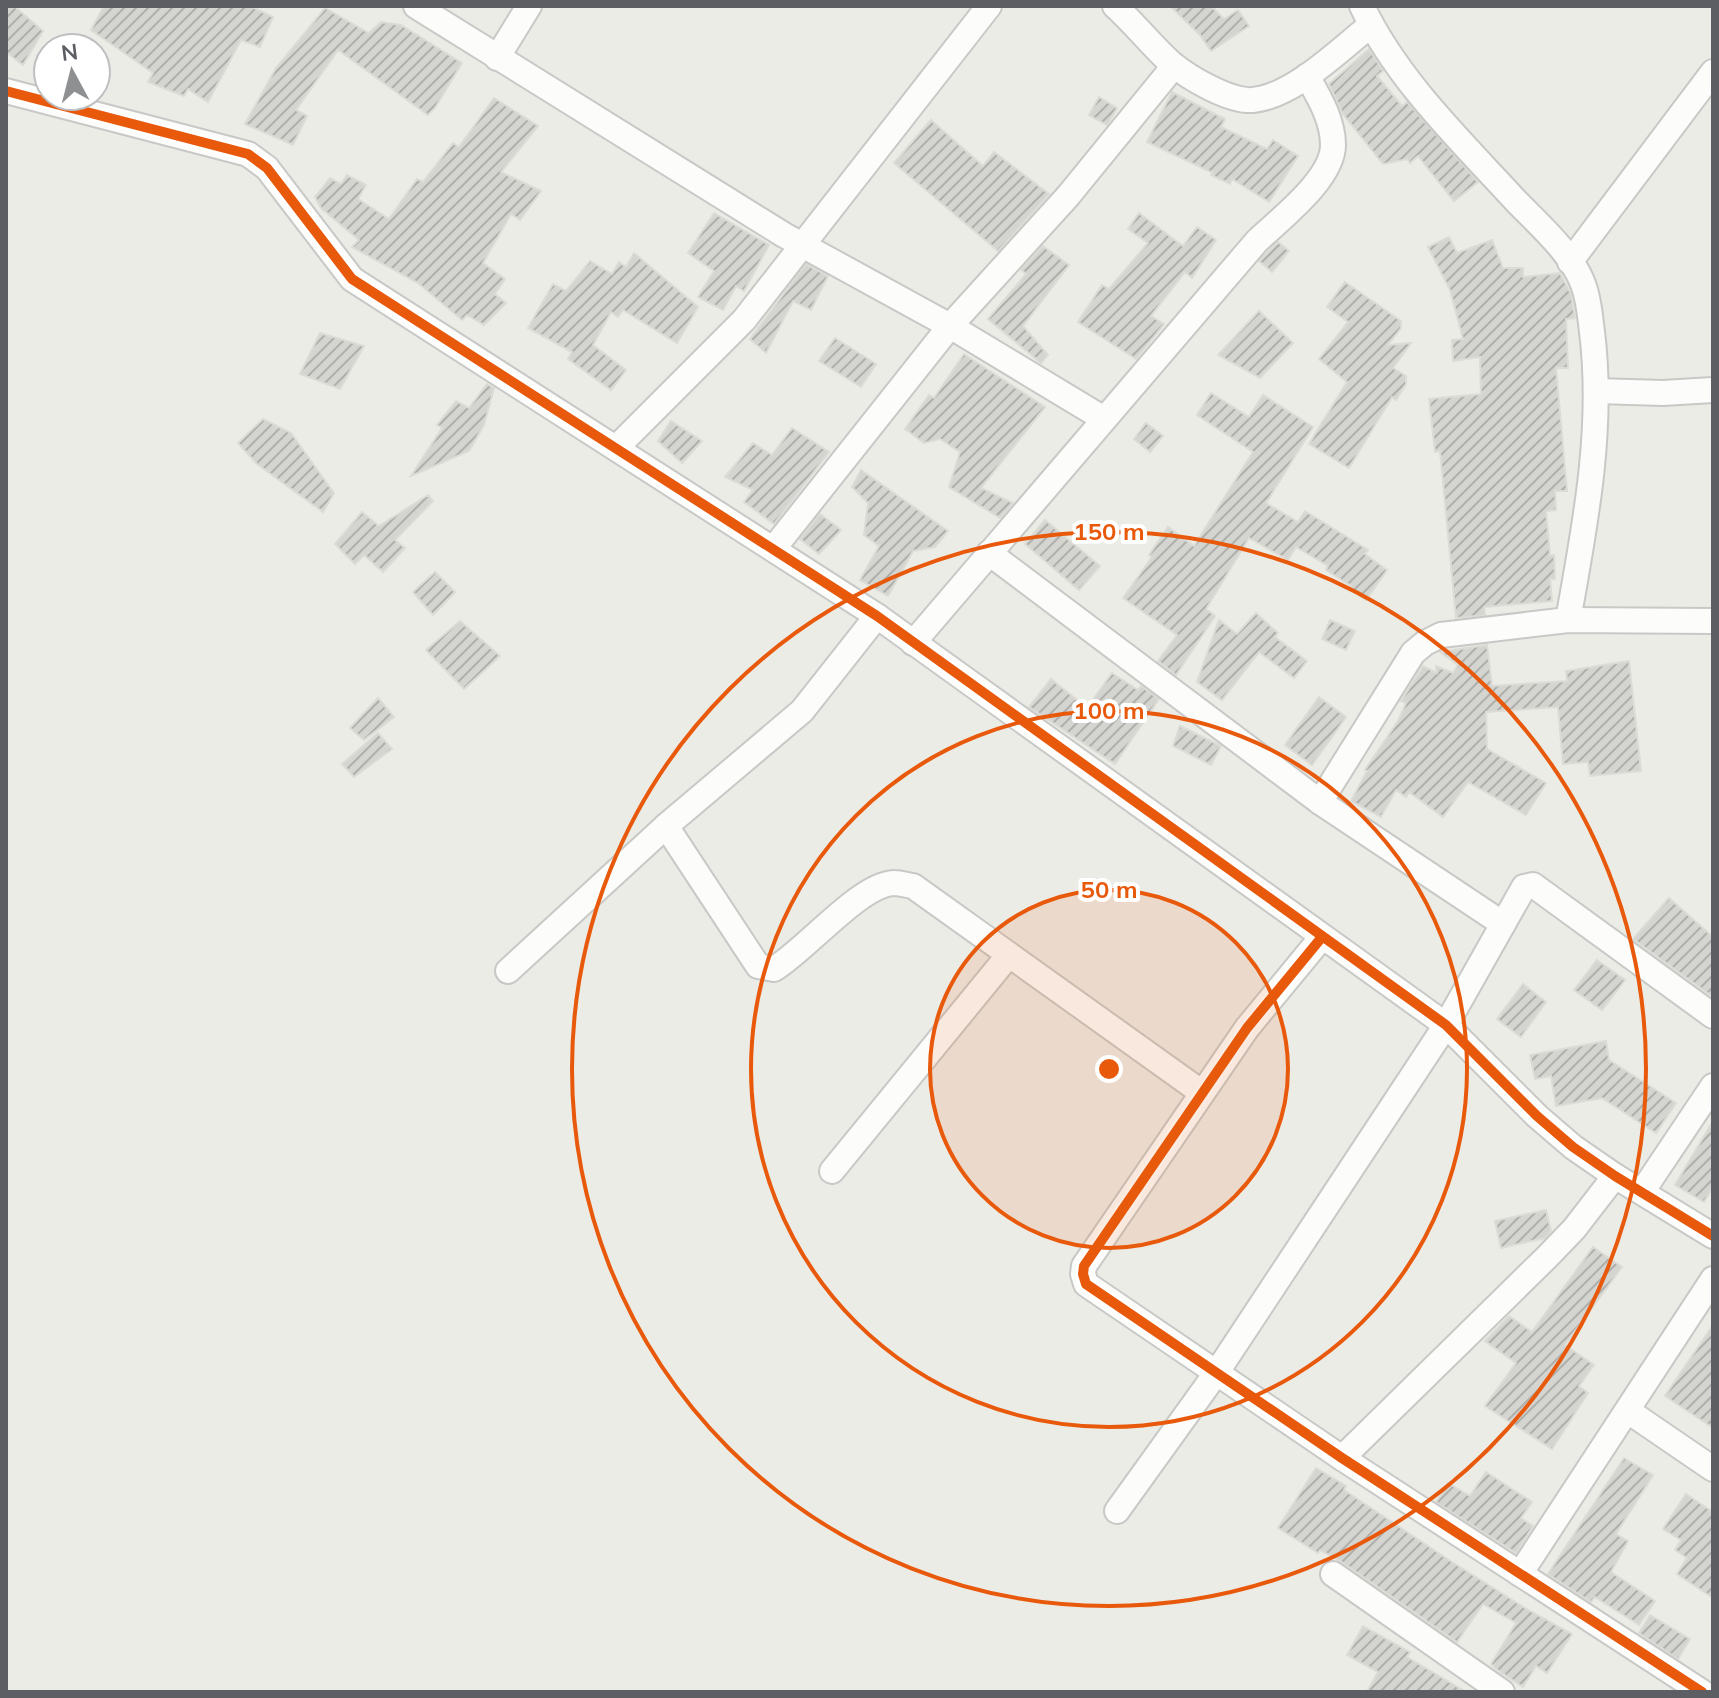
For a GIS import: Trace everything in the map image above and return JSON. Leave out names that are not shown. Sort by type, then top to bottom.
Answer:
[{"type":"street","points":[[416,6],[803,245],[950,326],[1104,419]]},
{"type":"street","points":[[497,58],[529,6]]},
{"type":"street","points":[[616,448],[744,320],[989,6]]},
{"type":"street","points":[[1115,6],[1174,66],[1210,89],[1252,100],[1285,90],[1307,76],[1366,15],[1379,40],[1460,142],[1570,262],[1583,284],[1589,309],[1596,391],[1584,532],[1568,620]]},
{"type":"street","points":[[774,548],[950,326],[1068,196],[1174,66]]},
{"type":"street","points":[[1570,262],[1713,72]]},
{"type":"street","points":[[913,643],[1257,241],[1314,186],[1329,164],[1333,148],[1332,129],[1325,108],[1307,76]]},
{"type":"street","points":[[6,91],[248,154],[267,168],[352,279],[877,616],[1446,1025],[1537,1116],[1573,1147],[1713,1236]]},
{"type":"street","points":[[1596,391],[1663,393],[1713,390]]},
{"type":"street","points":[[989,553],[1320,802],[1503,924]]},
{"type":"street","points":[[508,971],[666,826],[802,711],[877,616]]},
{"type":"street","points":[[1320,802],[1413,653],[1441,635],[1568,620],[1713,621]]},
{"type":"street","points":[[666,826],[758,966],[774,969],[791,959],[855,902],[875,889],[892,883],[913,886],[1201,1092]]},
{"type":"street","points":[[1117,1511],[1217,1372],[1446,1025],[1524,887],[1533,885],[1713,1016]]},
{"type":"street","points":[[1322,937],[1247,1028],[1201,1092],[1084,1266],[1086,1284],[1342,1458],[1702,1692]]},
{"type":"street","points":[[832,1171],[1008,956]]},
{"type":"street","points":[[1642,1192],[1713,1086]]},
{"type":"street","points":[[1342,1458],[1547,1257],[1574,1229],[1615,1176]]},
{"type":"street","points":[[1520,1574],[1713,1279]]},
{"type":"street","points":[[1628,1411],[1713,1469]]},
{"type":"street","points":[[1333,1574],[1502,1692]]},
{"type":"building","points":[[6,6],[14,6],[43,31],[32,32],[32,50],[23,65],[6,52]]},
{"type":"building","points":[[104,6],[250,6],[273,17],[260,47],[241,40],[208,102],[188,89],[184,96],[148,82],[153,73],[112,45],[112,32],[91,30]]},
{"type":"building","points":[[1170,6],[1211,6],[1224,19],[1238,10],[1249,26],[1211,51],[1200,35]]},
{"type":"building","points":[[325,8],[369,33],[381,22],[401,25],[462,63],[435,108],[428,115],[338,50],[296,110],[307,116],[293,145],[245,124],[276,68]]},
{"type":"building","points":[[1369,49],[1383,71],[1377,76],[1402,106],[1407,102],[1478,182],[1454,201],[1418,156],[1410,163],[1407,159],[1383,164],[1343,114],[1329,84]]},
{"type":"building","points":[[1172,92],[1225,119],[1221,127],[1267,149],[1273,140],[1298,156],[1269,202],[1232,179],[1230,184],[1147,142]]},
{"type":"building","points":[[1099,97],[1117,108],[1107,125],[1089,115]]},
{"type":"building","points":[[494,98],[538,126],[501,172],[541,191],[520,220],[511,214],[483,263],[505,279],[495,294],[506,303],[484,325],[467,315],[462,320],[418,283],[352,247],[359,240],[321,208],[315,197],[330,178],[341,184],[347,175],[366,185],[358,199],[389,219],[417,179],[423,182],[453,143],[459,147]]},
{"type":"building","points":[[931,120],[983,166],[994,152],[1049,194],[998,251],[894,163]]},
{"type":"building","points":[[714,213],[769,245],[744,291],[736,286],[723,310],[698,297],[714,271],[688,253]]},
{"type":"building","points":[[1139,213],[1183,246],[1197,227],[1216,240],[1192,278],[1185,272],[1151,316],[1164,324],[1136,359],[1078,322],[1102,285],[1109,289],[1148,243],[1128,229]]},
{"type":"building","points":[[1449,237],[1457,253],[1492,240],[1503,268],[1523,268],[1523,277],[1560,273],[1571,294],[1575,318],[1566,319],[1568,368],[1556,368],[1567,491],[1555,491],[1556,510],[1546,511],[1550,555],[1554,555],[1555,579],[1550,579],[1552,601],[1484,607],[1485,615],[1456,618],[1440,451],[1435,452],[1429,399],[1481,394],[1480,357],[1453,361],[1452,340],[1463,339],[1450,290],[1428,247]]},
{"type":"building","points":[[1278,242],[1289,251],[1272,272],[1259,261]]},
{"type":"building","points":[[1043,246],[1069,265],[1023,326],[1048,355],[1041,363],[988,319],[1026,274],[1021,270]]},
{"type":"building","points":[[634,253],[698,307],[677,343],[623,310],[618,317],[611,312],[593,345],[626,370],[611,390],[568,359],[572,352],[528,328],[553,284],[566,291],[590,261],[612,274],[619,262],[626,267]]},
{"type":"building","points":[[806,264],[828,276],[811,310],[793,301],[766,353],[750,339]]},
{"type":"building","points":[[1345,282],[1401,321],[1401,328],[1388,345],[1411,343],[1393,368],[1406,376],[1406,384],[1396,400],[1392,397],[1349,468],[1309,444],[1347,382],[1319,359],[1348,322],[1327,307]]},
{"type":"building","points":[[1259,311],[1293,343],[1260,378],[1218,355]]},
{"type":"building","points":[[320,333],[364,346],[340,389],[300,374]]},
{"type":"building","points":[[835,338],[876,364],[861,387],[819,361]]},
{"type":"building","points":[[964,354],[1045,407],[981,488],[1013,503],[1000,518],[949,487],[960,452],[940,439],[924,443],[905,429],[929,395],[934,398]]},
{"type":"building","points":[[487,384],[494,388],[484,425],[469,451],[411,476],[442,428],[437,425],[456,401],[469,408]]},
{"type":"building","points":[[1211,393],[1249,417],[1263,395],[1313,427],[1266,503],[1298,522],[1305,511],[1368,550],[1365,554],[1387,570],[1366,600],[1326,570],[1328,566],[1296,547],[1288,560],[1249,538],[1206,609],[1215,616],[1176,675],[1158,661],[1177,635],[1123,598],[1152,557],[1149,555],[1168,527],[1194,546],[1253,452],[1197,415]]},
{"type":"building","points":[[263,419],[291,433],[334,493],[323,512],[257,464],[238,443]]},
{"type":"building","points":[[671,421],[702,441],[682,463],[658,441]]},
{"type":"building","points":[[1146,423],[1163,436],[1150,452],[1134,439]]},
{"type":"building","points":[[792,428],[829,452],[774,524],[744,502],[753,490],[725,477],[753,443],[772,455]]},
{"type":"building","points":[[861,470],[948,531],[935,547],[913,551],[888,596],[860,580],[879,546],[864,535],[868,503],[852,487]]},
{"type":"building","points":[[428,495],[433,501],[395,540],[405,548],[383,572],[364,555],[355,564],[335,544],[362,512],[379,526]]},
{"type":"building","points":[[820,514],[841,530],[819,554],[800,539]]},
{"type":"building","points":[[1045,520],[1100,566],[1079,590],[1025,544]]},
{"type":"building","points":[[435,572],[455,592],[433,615],[413,592]]},
{"type":"building","points":[[1256,613],[1278,633],[1275,637],[1307,661],[1294,678],[1259,652],[1222,700],[1197,682],[1219,620],[1237,634]]},
{"type":"building","points":[[1330,620],[1355,631],[1346,650],[1322,639]]},
{"type":"building","points":[[460,621],[500,656],[464,689],[426,650]]},
{"type":"building","points":[[1487,645],[1492,686],[1567,681],[1566,671],[1629,661],[1641,771],[1590,776],[1588,762],[1563,764],[1558,707],[1486,712],[1487,749],[1546,783],[1526,815],[1468,782],[1443,817],[1409,792],[1406,797],[1396,790],[1381,817],[1351,801],[1365,770],[1398,721],[1406,703],[1401,701],[1423,666],[1437,673],[1436,666],[1453,673],[1458,665],[1440,652]]},
{"type":"building","points":[[1112,673],[1138,690],[1141,686],[1159,699],[1115,764],[1029,707],[1051,679],[1087,708]]},
{"type":"building","points":[[1319,697],[1346,717],[1312,765],[1285,745]]},
{"type":"building","points":[[378,698],[394,717],[364,740],[350,728]]},
{"type":"building","points":[[1180,726],[1221,746],[1211,765],[1173,746]]},
{"type":"building","points":[[378,733],[392,749],[354,777],[342,764]]},
{"type":"building","points":[[1669,898],[1713,937],[1713,997],[1633,939]]},
{"type":"building","points":[[1597,960],[1625,980],[1602,1010],[1574,990]]},
{"type":"building","points":[[1523,984],[1546,1002],[1521,1037],[1497,1019]]},
{"type":"building","points":[[1606,1041],[1609,1060],[1676,1103],[1656,1133],[1602,1098],[1556,1106],[1551,1076],[1535,1079],[1530,1055]]},
{"type":"building","points":[[1713,1121],[1713,1187],[1704,1202],[1675,1185]]},
{"type":"building","points":[[1546,1210],[1551,1231],[1545,1238],[1501,1248],[1495,1221]]},
{"type":"building","points":[[1593,1247],[1622,1267],[1565,1345],[1594,1365],[1579,1386],[1588,1393],[1552,1449],[1485,1406],[1516,1363],[1485,1341],[1509,1316],[1532,1332]]},
{"type":"building","points":[[1713,1325],[1713,1428],[1665,1396]]},
{"type":"building","points":[[1624,1458],[1653,1475],[1616,1534],[1628,1541],[1611,1572],[1655,1601],[1639,1625],[1595,1597],[1591,1602],[1548,1574]]},
{"type":"building","points":[[1316,1468],[1449,1560],[1572,1634],[1547,1673],[1536,1666],[1523,1687],[1491,1664],[1516,1623],[1483,1604],[1457,1642],[1342,1562],[1320,1550],[1318,1553],[1278,1528]]},
{"type":"building","points":[[1486,1472],[1532,1502],[1521,1518],[1533,1526],[1516,1553],[1436,1502],[1448,1483],[1470,1496]]},
{"type":"building","points":[[1686,1494],[1713,1512],[1713,1598],[1677,1574],[1687,1558],[1675,1550],[1681,1540],[1663,1529]]},
{"type":"building","points":[[1650,1615],[1690,1639],[1678,1659],[1639,1633]]},
{"type":"building","points":[[1363,1626],[1410,1652],[1407,1657],[1466,1692],[1367,1692],[1378,1672],[1347,1655]]},
{"type":"cycle path","points":[[6,91],[248,154],[267,168],[352,279],[877,616],[1446,1025],[1537,1116],[1573,1147],[1713,1236]]},
{"type":"cycle path","points":[[1322,937],[1247,1028],[1084,1266],[1086,1284],[1342,1458],[1702,1692]]}]
